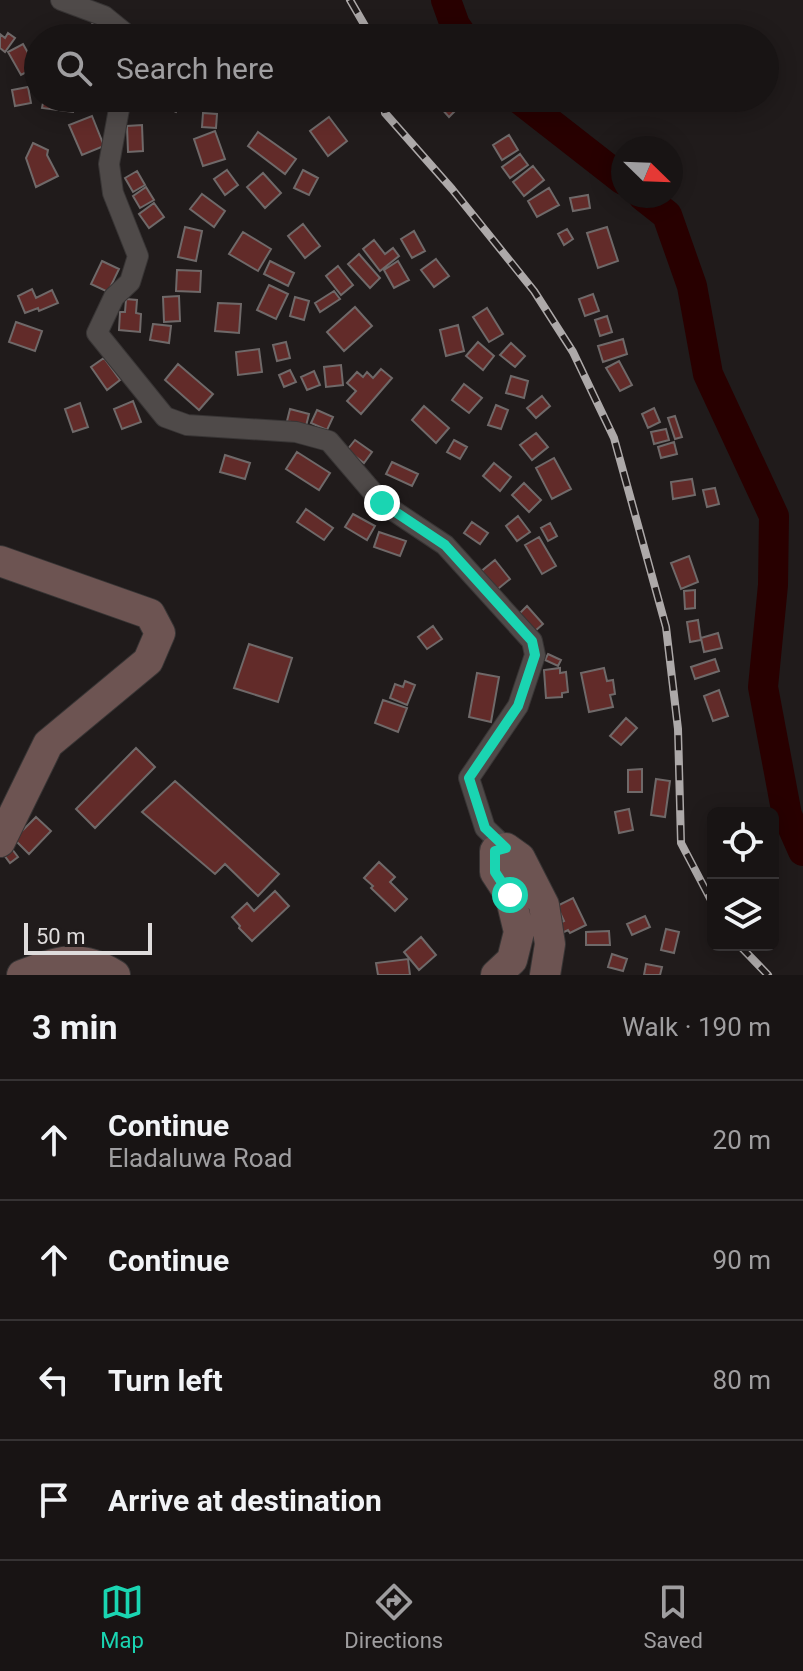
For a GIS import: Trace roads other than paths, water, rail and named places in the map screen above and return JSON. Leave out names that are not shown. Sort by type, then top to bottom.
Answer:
[{"type":"street","points":[[61,0],[104,16],[114,24]]},
{"type":"street","points":[[118,112],[109,164],[113,193],[138,256],[130,282],[114,297],[97,333],[165,417],[187,425],[296,432],[329,441],[382,503],[445,545],[532,641],[535,655],[518,706],[469,778],[485,828],[520,858],[544,905],[550,944],[545,975]]},
{"type":"street","points":[[0,561],[150,614],[160,633],[148,661],[48,744],[0,842]]},
{"type":"street","points":[[496,975],[512,960],[519,932],[510,895],[495,872],[495,851],[506,848]]},
{"type":"street","points":[[22,975],[55,962],[80,961],[103,967],[115,975]]},
{"type":"waterway","points":[[446,0],[455,24]]},
{"type":"waterway","points":[[536,112],[611,171]]},
{"type":"waterway","points":[[658,208],[667,215],[692,286],[708,374],[774,516],[773,585],[763,687],[787,815],[803,851]]},
{"type":"railway","points":[[350,0],[364,24]]},
{"type":"railway","points":[[385,112],[534,291],[573,352],[614,438],[666,627],[678,729],[681,843],[707,893]]},
{"type":"railway","points":[[745,951],[768,975]]}]
